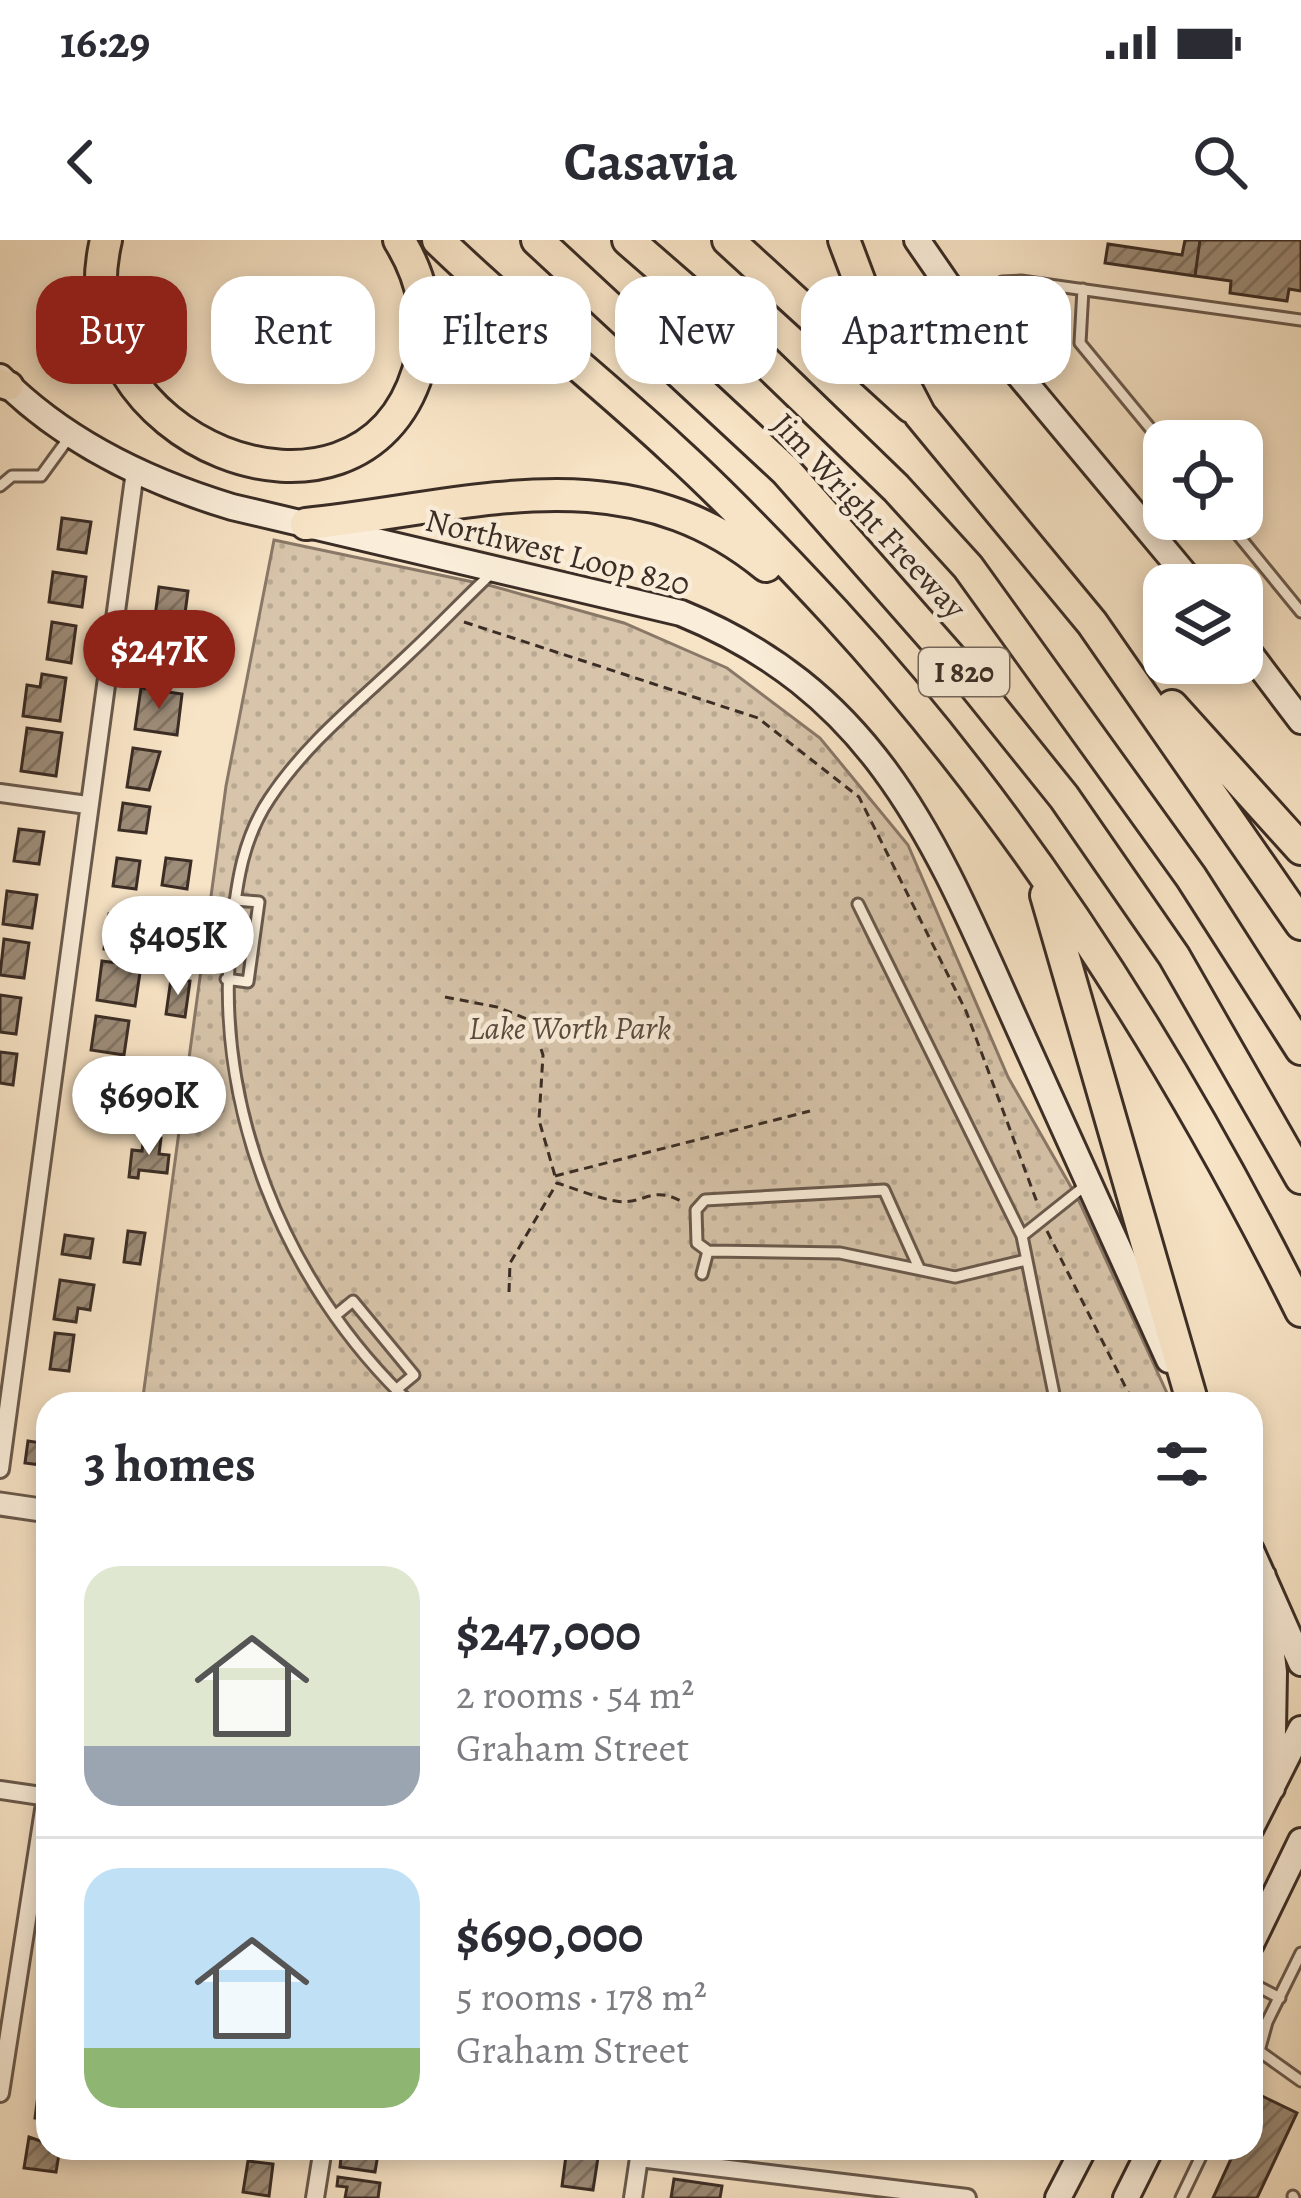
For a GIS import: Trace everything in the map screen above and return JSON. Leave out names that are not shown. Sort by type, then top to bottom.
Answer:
[{"type":"highway","points":[[106,240],[102,310],[135,391],[166,421],[205,447],[248,464],[292,466],[330,459],[362,444],[389,421],[413,386],[425,346],[426,311],[418,278],[399,240]]},
{"type":"highway","points":[[438,240],[525,325],[675,450],[834,613],[962,766],[1037,867],[1179,1082],[1301,1310]]},
{"type":"highway","name":"Jim Wright Freeway","points":[[537,240],[786,472],[970,680],[1064,796],[1174,956],[1301,1178]]},
{"type":"highway","name":"Jim Wright Freeway","points":[[628,240],[742,339],[896,488],[968,567],[1178,859],[1301,1049]]},
{"type":"highway","points":[[728,240],[920,415],[1092,623],[1301,849]]},
{"type":"highway","points":[[844,240],[884,346],[920,415]]},
{"type":"highway","points":[[306,524],[510,494],[601,495],[676,513],[727,536],[795,590],[834,613]]},
{"type":"highway","points":[[1092,623],[1301,924]]},
{"type":"highway","points":[[1037,867],[1187,1392]]},
{"type":"main road","points":[[916,240],[941,276]]},
{"type":"main road","name":"Northwest Loop 820","points":[[3,382],[70,435],[135,470],[201,497],[646,603],[719,629],[781,667],[855,731],[897,782],[932,841],[1185,1392]]},
{"type":"main road","points":[[1026,384],[1176,564]]},
{"type":"main road","points":[[1263,671],[1301,721]]},
{"type":"main road","points":[[1263,1576],[1301,1663]]},
{"type":"main road","points":[[1263,1576],[1274,1672],[1265,1786]]},
{"type":"main road","points":[[1263,1792],[1301,1729]]},
{"type":"main road","points":[[1263,1921],[1301,1841]]},
{"type":"main road","points":[[1274,1899],[1301,1883]]},
{"type":"main road","points":[[1058,2198],[1078,2160]]},
{"type":"main road","points":[[1126,2198],[1145,2160]]},
{"type":"street","points":[[0,1468],[135,470]]},
{"type":"street","points":[[0,793],[87,805]]},
{"type":"street","points":[[0,1504],[36,1508]]},
{"type":"street","points":[[0,1790],[36,1795]]},
{"type":"street","points":[[0,2093],[36,1866]]},
{"type":"street","points":[[315,2198],[320,2160]]},
{"type":"street","points":[[634,2198],[639,2160]]},
{"type":"street","points":[[691,2160],[967,2198]]},
{"type":"lane","points":[[1071,288],[1301,320]]},
{"type":"lane","points":[[1083,289],[1080,343],[1143,420]]},
{"type":"lane","points":[[0,486],[12,476],[41,476],[70,435]]},
{"type":"lane","points":[[1242,540],[1301,612]]},
{"type":"lane","points":[[400,1392],[322,1298],[254,1166],[235,1078],[226,979],[235,900],[240,860],[269,799],[335,720],[498,568]]},
{"type":"lane","points":[[226,979],[248,982],[259,902],[235,900]]},
{"type":"lane","points":[[858,904],[1022,1236],[1054,1392]]},
{"type":"lane","points":[[1022,1236],[1090,1182]]},
{"type":"lane","points":[[919,1268],[884,1190],[705,1200],[696,1210],[697,1243],[708,1251],[840,1253],[955,1276],[1026,1260]]},
{"type":"lane","points":[[702,1274],[708,1251]]},
{"type":"lane","points":[[336,1315],[353,1301],[377,1330],[414,1375],[397,1389]]},
{"type":"lane","points":[[1263,2041],[1301,1954]]},
{"type":"lane","points":[[1263,1989],[1280,1998]]},
{"type":"lane","points":[[1263,2054],[1301,2081]]},
{"type":"lane","points":[[1181,2198],[1199,2160]]},
{"type":"path","points":[[445,997],[497,1007],[532,1022],[543,1055],[539,1120],[557,1184],[509,1264],[509,1292]]},
{"type":"path","points":[[555,1176],[810,1111]]},
{"type":"path","points":[[557,1184],[618,1202],[646,1193],[671,1195],[696,1210]]},
{"type":"green space","name":"Lake Worth Park","points":[[274,540],[492,586],[624,623],[727,668],[820,738],[908,845],[1008,1077],[1079,1201],[1167,1392],[144,1392],[226,786]]},
{"type":"building","points":[[1185,240],[1200,240],[1195,276],[1105,263],[1108,244],[1182,255]]},
{"type":"building","points":[[1200,240],[1301,240],[1301,291],[1289,289],[1287,301],[1230,293],[1231,281],[1195,276]]},
{"type":"building","points":[[62,518],[91,522],[86,553],[58,549]]},
{"type":"building","points":[[53,572],[86,577],[82,607],[49,602]]},
{"type":"building","points":[[159,587],[188,591],[184,621],[155,616]]},
{"type":"building","points":[[52,622],[76,626],[71,663],[47,659]]},
{"type":"building","points":[[147,636],[171,639],[165,682],[141,678]]},
{"type":"building","points":[[42,674],[66,678],[60,721],[23,716],[27,685],[40,687]]},
{"type":"building","points":[[141,688],[182,694],[177,735],[135,729]]},
{"type":"building","points":[[27,728],[62,733],[56,776],[21,771]]},
{"type":"building","points":[[133,748],[160,752],[149,790],[127,787]]},
{"type":"building","points":[[123,803],[150,807],[146,833],[119,830]]},
{"type":"building","points":[[19,829],[44,832],[39,864],[14,861]]},
{"type":"building","points":[[117,858],[140,861],[136,889],[113,886]]},
{"type":"building","points":[[166,858],[191,861],[187,889],[162,885]]},
{"type":"building","points":[[7,891],[37,895],[32,928],[3,924]]},
{"type":"building","points":[[109,914],[142,918],[139,940],[126,938],[124,952],[104,949]]},
{"type":"building","points":[[4,939],[29,943],[24,978],[0,975]]},
{"type":"building","points":[[102,961],[141,966],[135,1006],[97,1000]]},
{"type":"building","points":[[171,979],[190,981],[185,1017],[166,1014]]},
{"type":"building","points":[[0,995],[21,998],[16,1034],[0,1032]]},
{"type":"building","points":[[96,1016],[129,1021],[124,1055],[91,1050]]},
{"type":"building","points":[[0,1052],[17,1054],[13,1085],[0,1083]]},
{"type":"building","points":[[93,1068],[146,1077],[144,1090],[169,1101],[166,1124],[86,1112]]},
{"type":"building","points":[[144,1136],[161,1138],[159,1154],[169,1155],[167,1173],[139,1170],[138,1178],[129,1177],[132,1150],[142,1151]]},
{"type":"building","points":[[128,1231],[145,1233],[140,1264],[124,1262]]},
{"type":"building","points":[[65,1235],[93,1239],[90,1258],[62,1254]]},
{"type":"building","points":[[60,1280],[94,1285],[90,1310],[78,1308],[76,1322],[54,1319]]},
{"type":"building","points":[[55,1333],[74,1335],[69,1371],[50,1369]]},
{"type":"building","points":[[28,1441],[36,1442],[36,1464],[25,1463]]},
{"type":"building","points":[[1263,2096],[1297,2113],[1257,2198],[1213,2198],[1230,2160],[1263,2160]]},
{"type":"building","points":[[29,2137],[36,2139],[36,2160],[58,2160],[56,2172],[24,2168]]},
{"type":"building","points":[[341,2160],[377,2160],[375,2172],[340,2167]]},
{"type":"building","points":[[565,2160],[598,2160],[593,2190],[562,2186]]},
{"type":"building","points":[[248,2161],[273,2164],[269,2196],[243,2192]]},
{"type":"building","points":[[338,2177],[380,2183],[378,2198],[345,2198],[347,2187],[337,2186]]},
{"type":"building","points":[[674,2179],[722,2186],[720,2198],[671,2198]]}]
